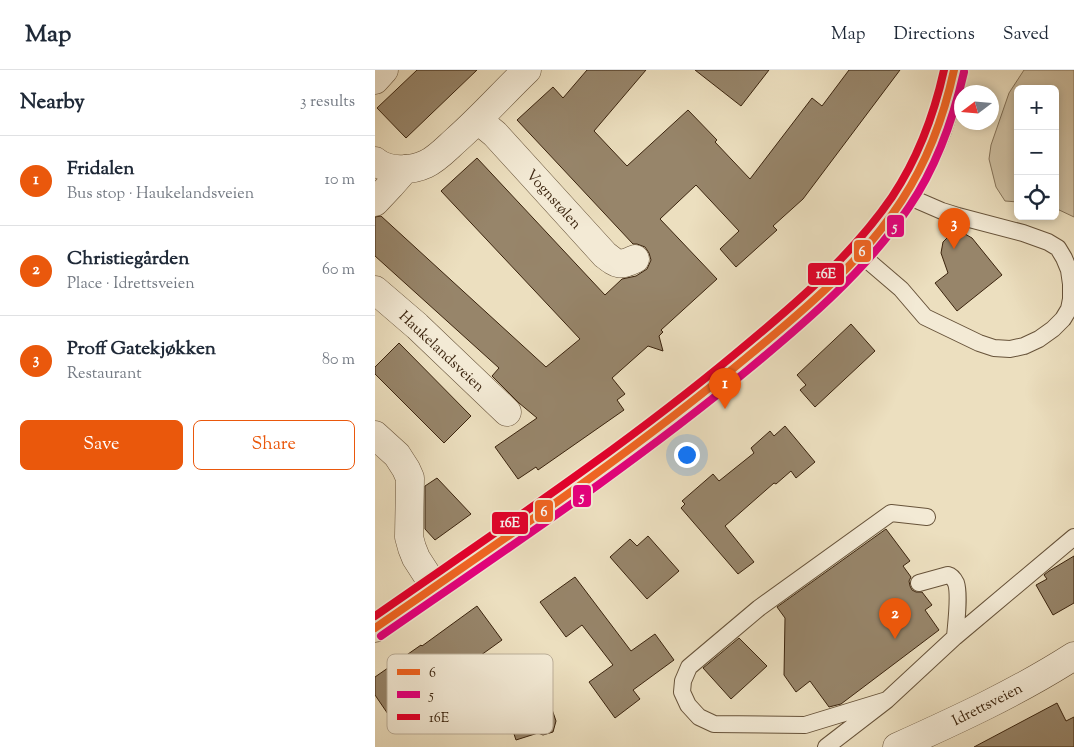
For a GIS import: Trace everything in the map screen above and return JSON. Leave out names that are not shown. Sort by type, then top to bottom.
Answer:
[{"type":"main road","points":[[375,628],[553,505],[682,412],[783,327],[837,277],[860,254],[905,196],[939,128],[954,70]]},
{"type":"street","points":[[375,80],[384,70]]},
{"type":"street","points":[[375,161],[387,167],[405,169],[428,163],[478,120],[527,70]]},
{"type":"street","name":"Vognstølen","points":[[478,120],[495,134],[605,255],[615,263],[623,264],[635,259]]},
{"type":"street","points":[[375,202],[405,169]]},
{"type":"street","name":"Haukelandsveien","points":[[375,290],[417,326],[507,412]]},
{"type":"street","points":[[375,435],[397,456],[410,478],[409,537],[411,548],[434,586]]},
{"type":"street","name":"Idrettsveien","points":[[897,747],[949,724],[1049,672],[1074,656]]},
{"type":"lane","points":[[905,196],[942,211],[1048,242],[1057,248],[1069,270],[1071,284],[1069,309],[1053,330],[1024,346],[1010,349],[994,348],[979,343],[925,317]]},
{"type":"lane","points":[[1004,228],[1016,220]]},
{"type":"lane","points":[[860,254],[901,289],[925,317],[953,340]]},
{"type":"lane","points":[[887,700],[805,725],[715,724],[699,717],[688,705],[682,692],[683,681],[689,667],[759,608],[883,518],[891,513],[927,517]]},
{"type":"lane","points":[[826,747],[887,700],[955,637],[1074,537]]},
{"type":"lane","points":[[919,583],[948,575],[956,582],[955,637]]},
{"type":"shaded area","points":[[1024,70],[1074,70],[1074,217],[1059,210],[1059,85],[1014,85]]},
{"type":"shaded area","points":[[1014,85],[1014,202],[1005,201],[996,187],[989,159],[991,145],[996,130],[999,130],[999,122],[1009,93]]},
{"type":"building","points":[[417,70],[477,70],[406,138],[377,108]]},
{"type":"building","points":[[587,70],[646,70],[594,131],[627,166],[688,110],[717,140],[715,142],[750,179],[812,98],[822,106],[849,70],[900,70],[803,199],[773,226],[777,230],[736,267],[720,249],[739,231],[696,185],[660,219],[717,279],[661,330],[663,332],[659,336],[663,351],[648,346],[612,378],[625,394],[617,400],[624,410],[538,470],[536,467],[518,479],[495,447],[537,418],[492,376],[499,368],[375,256],[375,217],[381,216],[546,367],[580,339],[441,191],[477,158],[605,295],[622,279],[636,276],[647,269],[651,260],[645,247],[633,244],[517,120],[553,87],[563,98]]},
{"type":"building","points":[[695,70],[769,70],[741,106]]},
{"type":"building","points":[[957,233],[965,234],[972,238],[1002,275],[957,311],[935,283],[948,273],[941,253],[943,242],[949,236]]},
{"type":"building","points":[[851,324],[875,351],[815,407],[800,390],[806,385],[797,375]]},
{"type":"building","points":[[399,343],[471,416],[444,443],[375,374],[375,367]]},
{"type":"building","points":[[785,426],[815,462],[796,478],[791,471],[776,484],[774,483],[725,526],[754,562],[738,574],[681,508],[685,504],[682,501],[713,474],[719,481],[754,453],[751,448],[770,431],[774,436]]},
{"type":"building","points":[[437,478],[471,514],[435,540],[425,529],[425,486]]},
{"type":"building","points":[[886,529],[910,561],[903,566],[911,577],[909,581],[910,586],[916,592],[922,592],[932,605],[925,610],[939,630],[841,704],[829,707],[810,681],[796,692],[784,675],[785,618],[777,607]]},
{"type":"building","points":[[648,536],[679,571],[647,599],[610,557],[630,539],[637,546]]},
{"type":"building","points":[[1074,556],[1074,603],[1053,615],[1036,585],[1047,579],[1044,575],[1049,571]]},
{"type":"building","points":[[575,577],[631,651],[655,634],[674,660],[633,690],[640,699],[615,718],[589,682],[613,665],[582,625],[566,637],[540,602]]},
{"type":"building","points":[[477,606],[502,640],[483,654],[408,654]]},
{"type":"building","points":[[739,638],[767,666],[731,699],[703,668]]},
{"type":"building","points":[[387,669],[387,713],[375,695],[375,677]]},
{"type":"building","points":[[1057,703],[1066,721],[1074,717],[1074,747],[974,747]]},
{"type":"building","points":[[553,712],[556,721],[553,732]]},
{"type":"building","points":[[514,734],[535,734],[516,740]]},
{"type":"transit line","name":"16E","points":[[375,616],[558,489],[648,423],[756,336],[819,281],[858,241],[876,219],[910,167],[924,136],[944,70]]},
{"type":"transit line","name":"6","points":[[375,628],[610,464],[701,394],[810,304],[830,285],[869,244],[886,223],[911,185],[934,137],[954,70]]},
{"type":"transit line","name":"5","points":[[381,636],[568,507],[660,440],[749,369],[835,294],[892,230],[919,191],[943,142],[955,108],[964,72]]},
{"type":"place","name":"Proff Gatekjøkken","points":[[954,249]]},
{"type":"place","name":"Fridalen","points":[[725,409]]},
{"type":"place","name":"Christiegården","points":[[895,639]]}]
